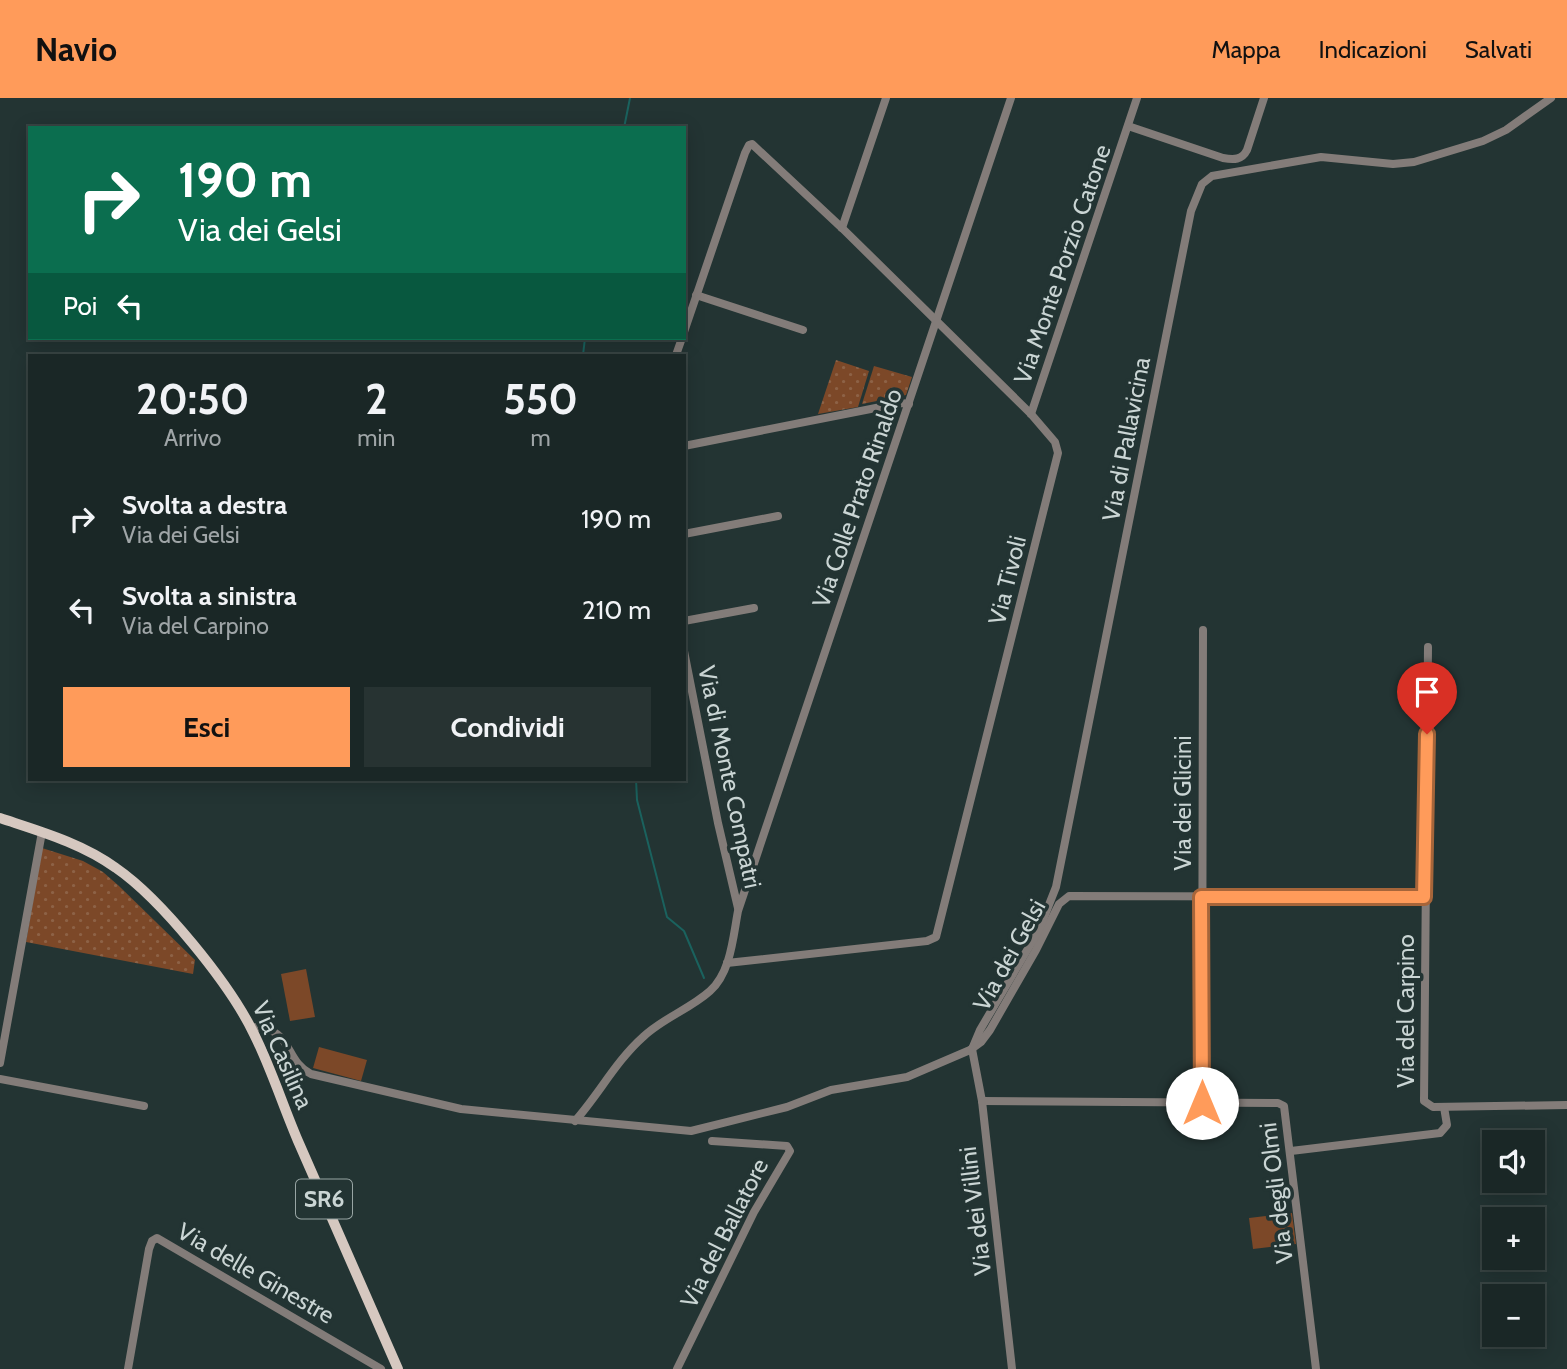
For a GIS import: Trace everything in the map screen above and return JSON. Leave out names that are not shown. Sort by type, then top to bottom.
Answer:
[{"type":"main road","name":"Via Casilina","points":[[0,818],[42,832],[93,854],[130,878],[192,946],[229,993],[251,1027],[398,1369]]},
{"type":"street","points":[[842,228],[886,98]]},
{"type":"street","name":"Via Colle Prato Rinaldo","points":[[575,1121],[626,1054],[643,1037],[710,992],[720,979],[727,962],[738,911],[1012,98]]},
{"type":"street","name":"Via Monte Porzio Catone","points":[[1031,414],[1138,98]]},
{"type":"street","points":[[1128,126],[1223,158],[1237,159],[1247,150],[1264,98]]},
{"type":"street","name":"Via di Pallavicina","points":[[972,1049],[980,1030],[1039,930],[1056,887],[1191,211],[1202,184],[1212,176],[1321,157],[1393,164],[1414,162],[1483,141],[1506,130],[1551,98]]},
{"type":"street","name":"Via Tivoli","points":[[696,295],[747,147],[750,144],[755,145],[1031,414],[1055,442],[1058,458],[936,937],[928,941],[727,962]]},
{"type":"street","points":[[686,325],[696,295],[803,330]]},
{"type":"street","points":[[686,446],[901,403],[909,404]]},
{"type":"street","points":[[686,534],[778,516]]},
{"type":"street","points":[[686,621],[754,608]]},
{"type":"street","name":"Via dei Glicini","points":[[1202,1103],[1203,630]]},
{"type":"street","name":"Via del Carpino","points":[[1428,647],[1423,1095],[1427,1105],[1444,1107]]},
{"type":"street","name":"Via di Monte Compatri","points":[[686,661],[738,911]]},
{"type":"street","points":[[0,1063],[42,832]]},
{"type":"street","name":"Via dei Gelsi","points":[[972,1049],[990,1030],[1065,897],[1424,897]]},
{"type":"street","points":[[251,1027],[266,1029],[279,1035],[288,1044],[299,1065],[315,1075],[451,1107],[699,1131],[796,1104],[831,1090],[898,1080],[972,1049]]},
{"type":"street","name":"Via dei Villini","points":[[972,1049],[982,1101],[1013,1369]]},
{"type":"street","points":[[0,1079],[144,1106]]},
{"type":"street","name":"Via degli Olmi","points":[[982,1101],[1281,1104],[1286,1109],[1315,1369]]},
{"type":"street","points":[[1291,1151],[1438,1134],[1446,1127],[1444,1107],[1567,1105]]},
{"type":"street","name":"Via del Ballatore","points":[[677,1369],[754,1212],[790,1149],[787,1146],[712,1141]]},
{"type":"street","name":"Via delle Ginestre","points":[[128,1369],[149,1249],[152,1241],[157,1238],[381,1369]]},
{"type":"shaded area","points":[[836,360],[869,371],[858,407],[818,414]]},
{"type":"shaded area","points":[[874,366],[912,377],[906,395],[862,404]]},
{"type":"shaded area","points":[[42,848],[83,861],[103,872],[195,960],[193,974],[26,942]]},
{"type":"shaded area","points":[[306,969],[315,1017],[290,1021],[281,974]]},
{"type":"shaded area","points":[[319,1047],[367,1060],[361,1081],[313,1068]]},
{"type":"shaded area","points":[[1292,1213],[1296,1244],[1253,1249],[1249,1218]]},
{"type":"waterway","points":[[624,126],[630,98]]},
{"type":"waterway","points":[[583,354],[585,340]]},
{"type":"waterway","points":[[636,781],[637,800],[667,917],[684,931],[704,978]]},
{"type":"route","points":[[1202,1103],[1201,897],[1424,897],[1427,734]]}]
